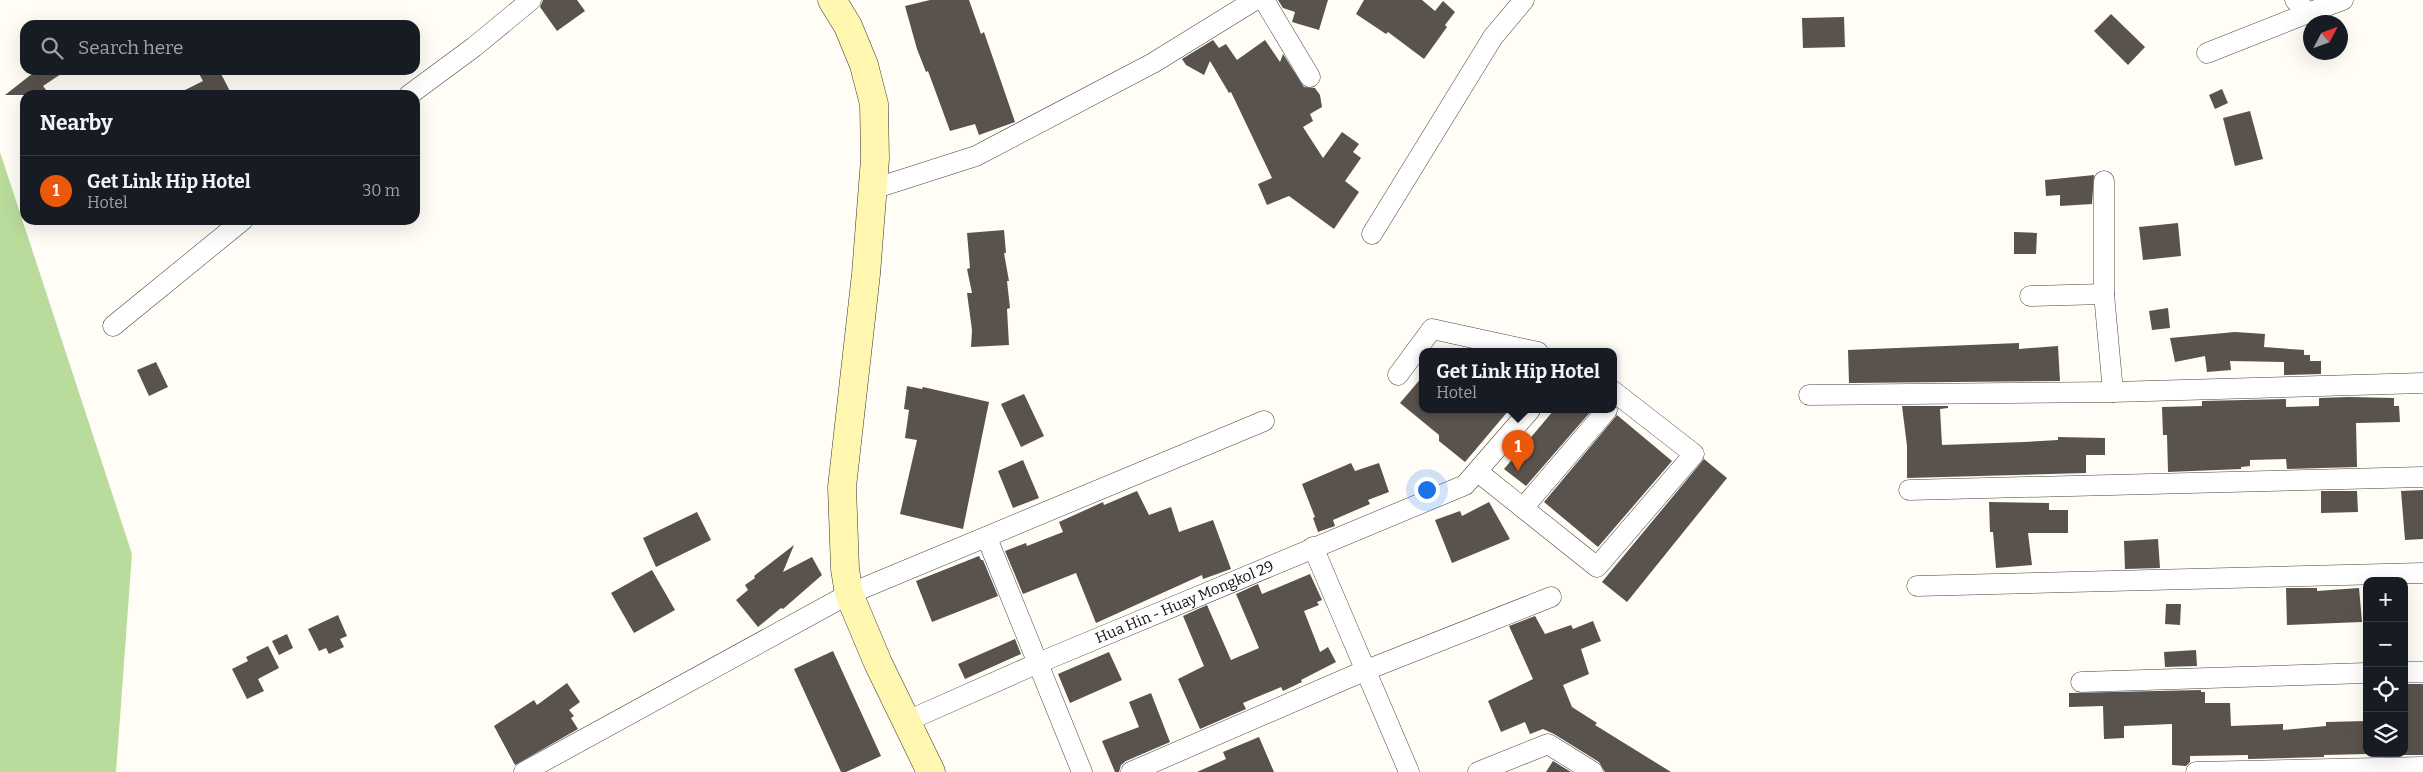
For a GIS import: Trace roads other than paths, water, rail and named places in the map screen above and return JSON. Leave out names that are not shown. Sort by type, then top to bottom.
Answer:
[{"type":"main road","points":[[832,0],[848,26],[861,58],[874,104],[875,159],[866,274],[842,487],[845,569],[849,594],[878,663],[932,772]]},
{"type":"street","points":[[416,90],[474,47],[531,0]]},
{"type":"street","points":[[873,189],[976,156],[1153,63],[1255,0]]},
{"type":"street","points":[[1264,0],[1310,77]]},
{"type":"street","points":[[1372,234],[1493,37],[1524,0]]},
{"type":"street","points":[[2207,53],[2302,6],[2343,0]]},
{"type":"street","points":[[2104,181],[2104,294],[2113,392]]},
{"type":"street","points":[[113,326],[237,225]]},
{"type":"street","points":[[2030,296],[2104,294]]},
{"type":"street","points":[[1398,375],[1432,329],[1520,348]]},
{"type":"street","points":[[1810,394],[2113,392],[2423,383]]},
{"type":"street","points":[[1527,413],[1472,479],[1523,508],[1597,567],[1694,454],[1617,403]]},
{"type":"street","points":[[1523,508],[1602,413]]},
{"type":"street","points":[[524,772],[849,594],[1264,421]]},
{"type":"street","points":[[1909,490],[2423,477]]},
{"type":"street","name":"Hua Hin - Huay Mongkol 29","points":[[907,721],[1036,664],[1472,479]]},
{"type":"street","points":[[987,538],[1036,664],[1082,772]]},
{"type":"street","points":[[1313,547],[1364,671],[1409,772]]},
{"type":"street","points":[[1917,586],[2423,573]]},
{"type":"street","points":[[1131,772],[1364,671],[1551,597]]},
{"type":"street","points":[[2408,672],[2423,672]]},
{"type":"street","points":[[2081,682],[2363,673]]},
{"type":"street","points":[[1478,772],[1548,744],[1593,772]]},
{"type":"street","points":[[2196,772],[2423,767]]},
{"type":"place","name":"Get Link Hip Hotel","points":[[1518,471]]}]
